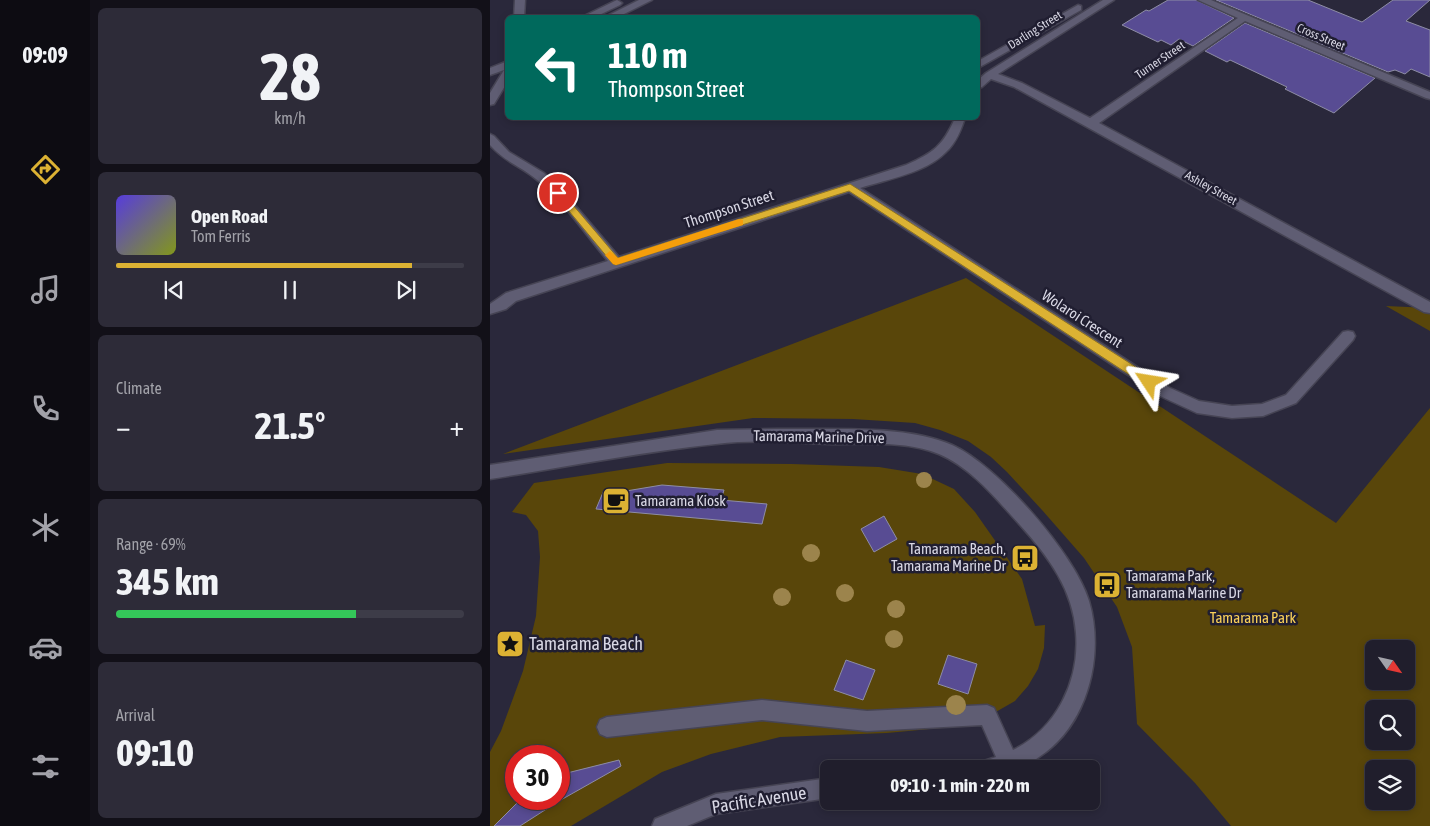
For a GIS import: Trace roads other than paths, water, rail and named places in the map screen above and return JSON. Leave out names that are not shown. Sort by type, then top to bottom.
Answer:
[{"type":"street","points":[[519,15],[520,0]]},
{"type":"street","points":[[590,15],[623,0]]},
{"type":"street","points":[[614,15],[647,0]]},
{"type":"street","name":"Darling Street","points":[[980,64],[1092,0]]},
{"type":"street","name":"Darling Street","points":[[980,83],[990,75],[1109,0]]},
{"type":"street","name":"Cross Street","points":[[1203,0],[1430,96]]},
{"type":"street","name":"Turner Street","points":[[1091,122],[1244,18]]},
{"type":"street","points":[[490,72],[505,65]]},
{"type":"street","name":"Ashley Street","points":[[990,75],[1018,85],[1091,122],[1430,308]]},
{"type":"street","points":[[490,102],[505,76]]},
{"type":"street","name":"Thompson Street","points":[[490,310],[501,305],[510,297],[910,168],[933,158],[951,141],[957,120]]},
{"type":"street","points":[[490,138],[505,155],[540,176],[558,193],[616,262]]},
{"type":"street","name":"Wolaroi Crescent","points":[[850,187],[1165,392],[1197,407],[1232,412],[1263,410],[1291,399],[1348,336]]},
{"type":"street","name":"Tamarama Marine Drive","points":[[490,472],[717,436],[878,437],[916,440],[961,458],[990,481],[1047,544],[1066,571],[1080,600],[1086,639],[1082,678],[1077,694],[1069,710],[1044,742],[1012,760]]},
{"type":"street","points":[[607,727],[762,710],[867,721],[987,715],[1007,760]]},
{"type":"street","name":"Pacific Avenue","points":[[662,826],[716,804],[820,789]]},
{"type":"place","name":"Tamarama Kiosk","points":[[616,501]]},
{"type":"place","name":"Tamarama Beach, Tamarama Marine Dr","points":[[1025,558]]},
{"type":"place","name":"Tamarama Park, Tamarama Marine Dr","points":[[1107,585]]},
{"type":"place","name":"Tamarama Beach","points":[[510,644]]},
{"type":"park label","name":"Tamarama Park","points":[[1253,618]]}]
